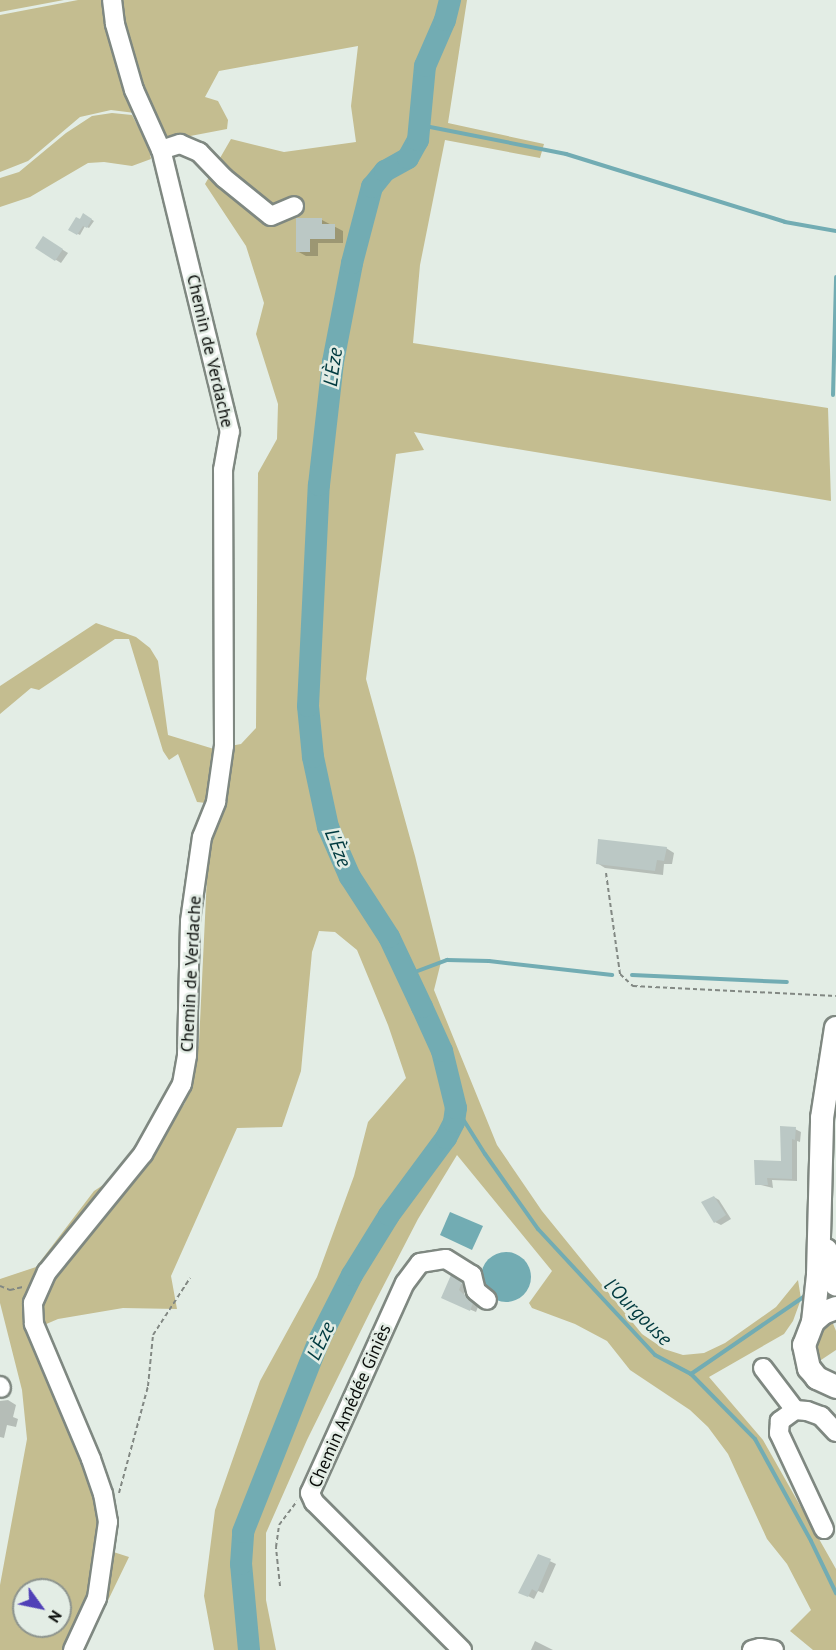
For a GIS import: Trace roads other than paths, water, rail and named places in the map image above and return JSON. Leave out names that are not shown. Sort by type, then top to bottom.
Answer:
[{"type":"main road","points":[[833,1389],[809,1368],[805,1357],[805,1339],[813,1322],[816,1306],[824,1098],[836,1028]]},
{"type":"main road","points":[[820,1220],[830,1273],[836,1285]]},
{"type":"main road","points":[[813,1322],[823,1313],[836,1308]]},
{"type":"street","name":"Chemin de Verdache","points":[[73,1650],[97,1598],[108,1522],[91,1459],[34,1324],[33,1303],[47,1272],[143,1154],[182,1084],[187,1055],[190,921],[202,837],[216,802],[224,746],[223,470],[230,432],[161,150],[134,90],[115,24],[112,0]]},
{"type":"street","points":[[161,150],[180,144],[199,152],[224,178],[271,216],[294,206]]},
{"type":"street","name":"Chemin Amédée Giniès","points":[[462,1650],[314,1502],[310,1493],[405,1283],[420,1263],[446,1259],[472,1275],[476,1292],[488,1300]]},
{"type":"street","points":[[763,1368],[795,1410]]},
{"type":"street","points":[[824,1529],[779,1433],[780,1421],[795,1410],[807,1411],[821,1416],[836,1432]]},
{"type":"street","points":[[752,1650],[760,1648],[774,1650]]},
{"type":"water","points":[[450,1212],[483,1226],[472,1250],[440,1235]]},
{"type":"water","points":[[501,1252],[511,1252],[524,1259],[531,1272],[531,1282],[524,1295],[511,1302],[501,1302],[492,1298],[485,1291],[481,1282],[481,1272],[485,1263],[492,1256]]},
{"type":"waterway","name":"L'Èze","points":[[249,1650],[241,1564],[243,1532],[319,1340],[352,1275],[389,1215],[446,1138],[454,1122],[456,1108],[442,1051],[422,1007],[389,937],[350,877],[328,827],[313,757],[308,706],[319,485],[333,362],[352,263],[372,187],[385,171],[408,158],[418,140],[425,66],[445,20],[450,0]]},
{"type":"waterway","points":[[420,125],[566,154],[785,222],[836,231]]},
{"type":"waterway","points":[[833,395],[836,277]]},
{"type":"waterway","points":[[407,975],[447,960],[489,961],[612,975]]},
{"type":"waterway","points":[[632,975],[787,982]]},
{"type":"waterway","name":"l'Ourgouse","points":[[456,1108],[538,1229],[655,1355],[691,1374],[755,1439],[811,1541],[836,1593]]},
{"type":"waterway","points":[[691,1374],[808,1294]]}]
